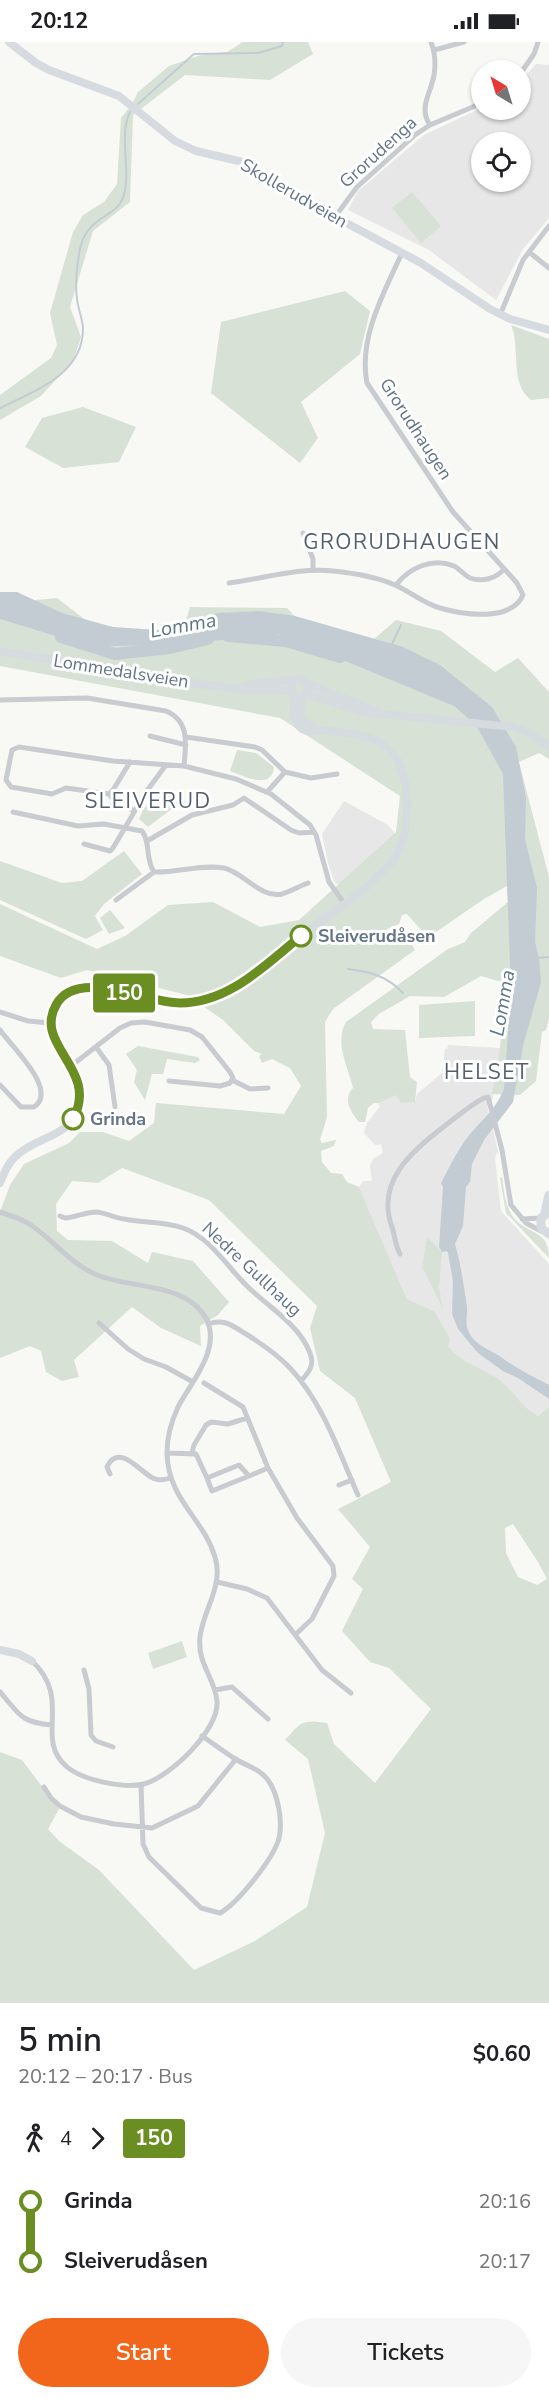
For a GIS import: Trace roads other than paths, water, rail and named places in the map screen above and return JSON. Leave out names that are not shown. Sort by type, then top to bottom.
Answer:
[{"type":"main road","points":[[548,1235],[541,1228],[549,1195]]},
{"type":"street","name":"Skollerudveien","points":[[9,42],[49,70],[119,96],[175,141],[196,151],[247,163],[298,197],[434,270],[500,315],[549,330]]},
{"type":"street","points":[[430,125],[424,115],[424,109],[434,75],[434,50],[431,42]]},
{"type":"street","points":[[434,50],[464,42]]},
{"type":"street","points":[[530,60],[538,42]]},
{"type":"street","name":"Grorudenga","points":[[335,217],[366,178],[430,125],[471,108]]},
{"type":"street","points":[[500,315],[516,273],[549,226]]},
{"type":"street","points":[[529,252],[549,268]]},
{"type":"street","name":"Grorudhaugen","points":[[229,583],[314,570],[333,571],[396,585],[440,608],[494,614],[510,610],[519,604],[523,595],[517,583],[453,512],[367,383],[364,358],[372,324],[402,253]]},
{"type":"street","points":[[303,533],[313,559],[314,570]]},
{"type":"street","points":[[396,585],[416,566],[438,563],[455,566],[469,578],[487,580],[498,576],[504,569]]},
{"type":"street","name":"Lommedalsveien","points":[[0,651],[189,682],[248,690],[273,689],[362,712],[517,729],[549,746]]},
{"type":"street","name":"Lommedalsveien","points":[[242,688],[252,684],[302,680],[380,713]]},
{"type":"street","points":[[294,681],[290,687],[298,694]]},
{"type":"street","points":[[0,1183],[8,1165],[17,1155],[57,1135],[72,1121],[80,1103],[78,1080],[56,1042],[50,1023],[51,1015],[61,997],[74,988],[81,987],[178,1003],[202,1001],[229,992],[382,872],[397,854],[405,827],[405,786],[401,769],[393,754],[374,739],[317,730],[309,731],[296,723],[292,709],[298,694],[307,684]]},
{"type":"street","points":[[0,700],[79,698],[166,711],[178,718],[184,727],[186,745],[183,766]]},
{"type":"street","points":[[150,736],[186,745]]},
{"type":"street","points":[[186,737],[255,747],[262,750],[285,772],[311,778],[337,774]]},
{"type":"street","points":[[135,811],[109,794],[66,788],[52,794],[11,787],[6,774],[12,750],[19,747],[130,762],[183,766],[236,779],[267,792],[300,814],[314,832],[329,882],[344,903]]},
{"type":"street","points":[[109,794],[130,762]]},
{"type":"street","points":[[84,844],[110,851],[166,765]]},
{"type":"street","points":[[267,792],[285,772]]},
{"type":"street","points":[[147,841],[192,815],[233,805],[244,798],[291,830],[299,833],[314,832]]},
{"type":"street","points":[[13,812],[78,826],[104,824],[142,831],[147,841],[149,861],[154,872]]},
{"type":"street","points":[[116,900],[154,872],[207,867],[226,868],[269,893],[275,894],[281,894],[308,883]]},
{"type":"street","points":[[0,1012],[28,1021],[50,1023]]},
{"type":"street","points":[[71,1066],[120,1028],[138,1022],[190,1030],[202,1037],[230,1072],[232,1080],[250,1089],[268,1088]]},
{"type":"street","points":[[0,1030],[36,1077],[42,1092],[41,1099],[34,1107],[21,1107],[0,1085]]},
{"type":"street","points":[[96,1047],[111,1072],[114,1107]]},
{"type":"street","points":[[169,1081],[220,1086],[232,1080]]},
{"type":"street","points":[[400,1254],[387,1218],[387,1205],[403,1163],[430,1136],[475,1103],[488,1097],[504,1161],[509,1195],[516,1213],[532,1227],[548,1235]]},
{"type":"street","points":[[0,1212],[26,1222],[80,1265],[97,1275],[184,1297],[200,1310],[208,1324],[210,1342],[208,1352],[170,1427],[167,1453],[171,1478],[185,1507],[211,1547],[217,1566],[217,1582],[201,1627],[199,1642],[201,1660],[218,1699],[216,1715],[202,1736],[167,1773],[141,1785],[114,1784],[82,1776],[69,1769],[53,1747],[54,1701],[50,1686],[43,1674],[32,1661],[19,1654],[0,1650]]},
{"type":"street","name":"Nedre Gullhaug","points":[[60,1216],[70,1217],[99,1212],[123,1219],[159,1222],[183,1228],[200,1237],[219,1254],[247,1287],[290,1325],[306,1346],[312,1364],[310,1371],[301,1381]]},
{"type":"street","points":[[522,1219],[545,1214]]},
{"type":"street","points":[[208,1324],[219,1321],[231,1325],[275,1354],[301,1381],[320,1411],[358,1495]]},
{"type":"street","points":[[99,1323],[128,1349],[193,1382]]},
{"type":"street","points":[[204,1383],[241,1405],[268,1468],[297,1518],[334,1570],[334,1576],[312,1619],[296,1634]]},
{"type":"street","points":[[192,1453],[206,1425],[214,1421],[228,1424],[247,1418]]},
{"type":"street","points":[[167,1453],[192,1453],[199,1457],[212,1491],[268,1468]]},
{"type":"street","points":[[110,1474],[107,1467],[109,1463],[116,1458],[121,1458],[137,1464],[150,1477],[157,1480],[171,1478]]},
{"type":"street","points":[[207,1478],[239,1465],[249,1476]]},
{"type":"street","points":[[339,1485],[351,1480]]},
{"type":"street","points":[[217,1582],[247,1589],[262,1595],[272,1603],[322,1670],[351,1693]]},
{"type":"street","points":[[84,1670],[89,1689],[91,1735],[96,1741],[113,1747]]},
{"type":"street","points":[[215,1690],[232,1687],[268,1719]]},
{"type":"street","points":[[0,1692],[20,1715],[32,1723],[52,1725]]},
{"type":"street","points":[[141,1785],[143,1844],[149,1857],[201,1908],[220,1913],[233,1905],[274,1849],[279,1838],[280,1823],[277,1802],[269,1781],[262,1774],[202,1736]]},
{"type":"street","points":[[44,1787],[60,1806],[81,1817],[142,1828],[159,1825],[198,1806],[236,1759]]},
{"type":"water","points":[[0,592],[17,592],[62,613],[113,627],[158,630],[218,613],[259,611],[295,616],[403,647],[440,665],[492,707],[516,747],[526,798],[525,839],[537,888],[535,942],[541,982],[523,1046],[513,1102],[484,1140],[472,1164],[470,1182],[466,1187],[463,1226],[455,1244],[467,1310],[466,1325],[472,1338],[519,1369],[549,1385],[549,1399],[478,1353],[458,1329],[452,1314],[453,1281],[448,1253],[447,1251],[442,1252],[439,1247],[443,1187],[441,1183],[463,1143],[492,1109],[504,1089],[511,991],[503,774],[476,725],[454,706],[280,634],[173,645],[108,646],[72,641],[0,619]]},
{"type":"waterway","points":[[138,104],[194,54],[258,53],[282,46],[283,42]]},
{"type":"waterway","points":[[0,408],[42,387],[67,369],[76,357],[83,327],[76,293],[80,249],[89,230],[114,210],[123,198],[126,177],[125,132],[130,112]]},
{"type":"waterway","points":[[392,644],[401,625]]},
{"type":"waterway","name":"Lomma","points":[[228,636],[286,641],[340,657]]},
{"type":"waterway","name":"Lomma","points":[[61,637],[115,654],[170,648],[208,639]]},
{"type":"waterway","points":[[537,958],[549,957]]},
{"type":"waterway","points":[[348,969],[378,976],[391,982],[403,993]]},
{"type":"place","name":"Sleiverudåsen","points":[[301,936]]},
{"type":"place","name":"Grinda","points":[[73,1119]]},
{"type":"district","name":"GRORUDHAUGEN","points":[[402,542]]},
{"type":"district","name":"SLEIVERUD","points":[[148,801]]},
{"type":"district","name":"HELSET","points":[[487,1072]]}]
